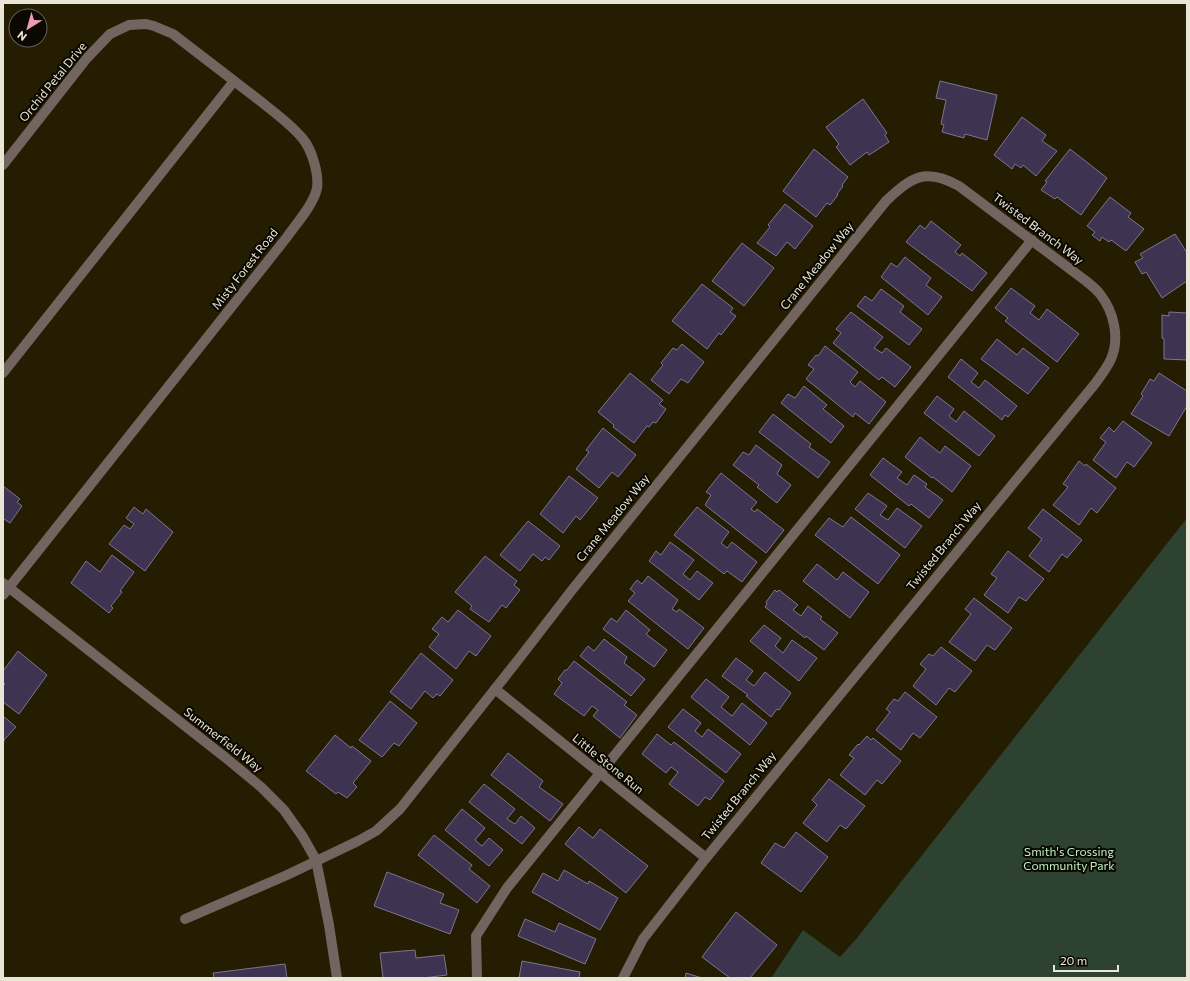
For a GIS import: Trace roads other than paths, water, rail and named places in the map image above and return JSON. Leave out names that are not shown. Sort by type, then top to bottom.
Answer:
[{"type":"street","name":"Misty Forest Road","points":[[5,588],[282,243],[302,217],[317,188],[313,157],[303,140],[286,122],[173,34],[146,24],[129,25],[110,34]]},
{"type":"street","name":"Orchid Petal Drive","points":[[3,166],[88,58],[110,34]]},
{"type":"street","points":[[3,373],[234,81]]},
{"type":"street","name":"Twisted Branch Way","points":[[623,978],[643,939],[706,858],[1094,385],[1111,360],[1115,341],[1113,318],[1100,294],[1086,281],[950,180],[931,175],[920,177]]},
{"type":"street","name":"Crane Meadow Way","points":[[185,919],[287,875],[358,841],[376,831],[400,809],[572,590],[886,201],[909,182],[920,177]]},
{"type":"street","points":[[477,978],[476,936],[507,888],[1032,240]]},
{"type":"street","name":"Summerfield Way","points":[[5,588],[261,787],[284,810],[303,837],[316,860],[329,925],[337,978]]},
{"type":"street","name":"Little Stone Run","points":[[495,689],[706,858]]},
{"type":"park label","name":"Smith's Crossing Community Park","points":[[1069,859]]}]
